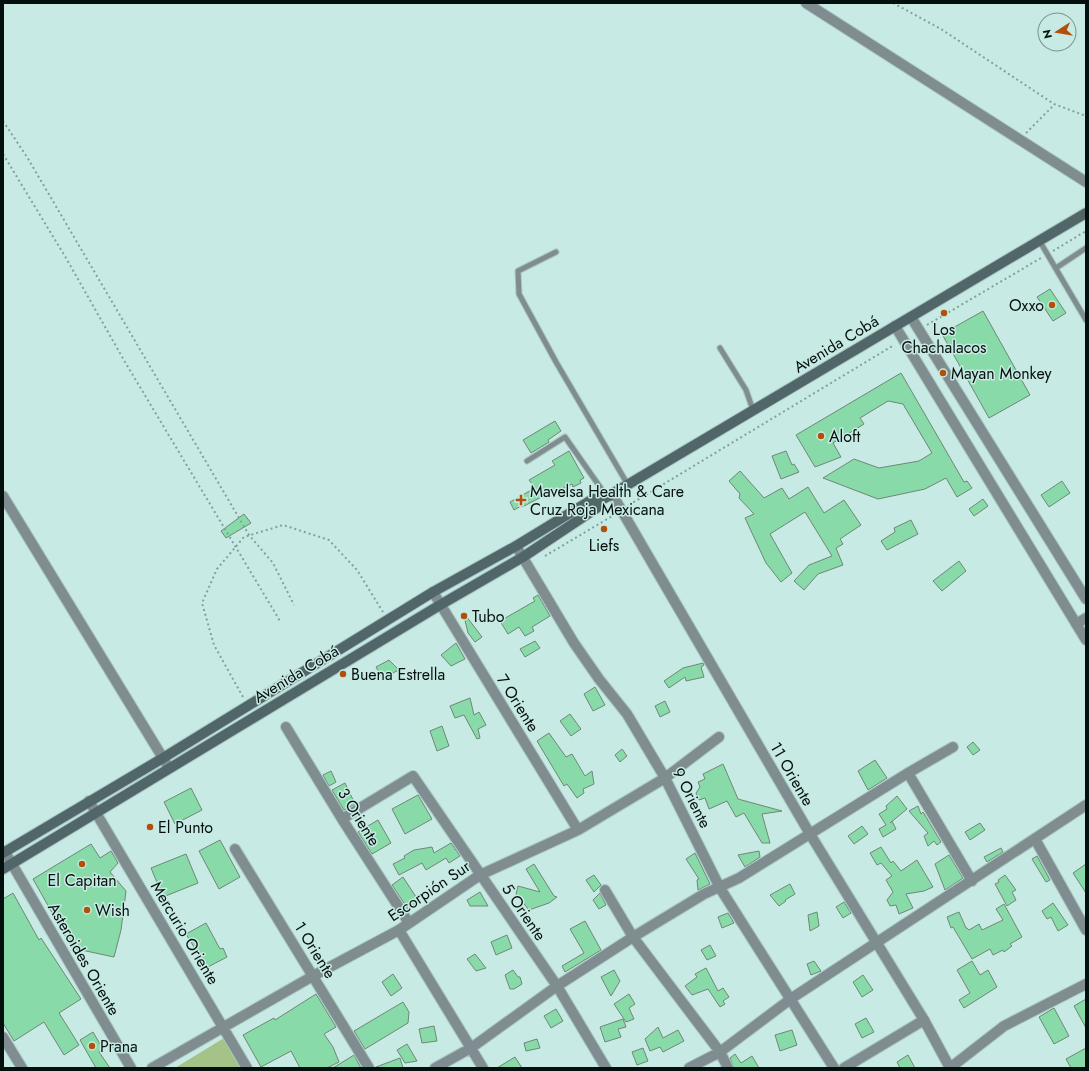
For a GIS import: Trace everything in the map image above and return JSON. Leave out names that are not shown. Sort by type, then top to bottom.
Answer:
[{"type":"main road","name":"Avenida Cobá","points":[[7,867],[523,556],[598,507],[607,497],[628,484],[1086,213]]},
{"type":"main road","name":"Avenida Cobá","points":[[4,852],[163,758],[433,592],[516,546],[593,499],[607,497]]},
{"type":"street","points":[[806,3],[1086,182]]},
{"type":"street","points":[[911,316],[1086,599]]},
{"type":"street","points":[[895,326],[1086,640]]},
{"type":"street","points":[[3,496],[169,768]]},
{"type":"street","name":"11 Oriente","points":[[607,497],[924,1020],[950,1068]]},
{"type":"street","name":"9 Oriente","points":[[516,546],[574,643],[599,679],[627,714],[665,778],[720,888],[792,998],[834,1068]]},
{"type":"street","name":"7 Oriente","points":[[433,592],[578,830]]},
{"type":"street","points":[[1076,624],[1086,618]]},
{"type":"street","name":"3 Oriente","points":[[286,726],[342,819],[409,923]]},
{"type":"street","name":"Escorpión Sur","points":[[152,1068],[313,976],[399,930],[480,875],[578,830],[665,778],[719,737]]},
{"type":"street","points":[[435,1068],[471,1048],[557,986],[704,894],[739,878],[908,773],[953,747]]},
{"type":"street","points":[[908,773],[972,881]]},
{"type":"street","name":"5 Oriente","points":[[342,819],[413,776],[557,986],[606,1068]]},
{"type":"street","name":"Mercurio Oriente","points":[[89,801],[247,1068]]},
{"type":"street","points":[[688,1068],[720,1052],[792,998],[1086,805]]},
{"type":"street","points":[[1035,839],[1086,930]]},
{"type":"street","name":"1 Oriente","points":[[235,849],[370,1068]]},
{"type":"street","name":"Asteroides Oriente","points":[[4,852],[7,867],[131,1068]]},
{"type":"street","points":[[605,890],[633,938],[720,1052],[728,1068]]},
{"type":"street","points":[[399,930],[483,1068]]},
{"type":"street","points":[[950,1068],[1004,1026],[1086,984]]},
{"type":"street","points":[[844,1068],[924,1020]]},
{"type":"street","points":[[3,1037],[22,1068]]},
{"type":"lane","points":[[1040,240],[1086,320]]},
{"type":"lane","points":[[1056,268],[1086,248]]},
{"type":"lane","points":[[556,252],[518,271],[519,294],[556,362],[628,484]]},
{"type":"lane","points":[[720,348],[746,390],[754,410]]},
{"type":"lane","points":[[527,461],[566,437],[607,497]]},
{"type":"path","points":[[893,3],[941,29],[1054,104],[1086,116]]},
{"type":"path","points":[[1020,139],[1054,104]]},
{"type":"path","points":[[3,121],[31,164],[249,535],[273,563],[294,605]]},
{"type":"path","points":[[3,154],[66,258],[125,362],[224,526],[235,548],[280,621]]},
{"type":"path","points":[[247,705],[214,645],[202,603],[217,569],[244,537],[283,525],[329,540],[357,570],[387,620]]},
{"type":"green space","points":[[224,1038],[242,1068],[175,1068]]},
{"type":"building","name":"Oxxo","points":[[1050,289],[1066,313],[1053,321],[1037,297]]},
{"type":"building","points":[[983,311],[1030,395],[989,418],[942,334]]},
{"type":"building","name":"Aloft","points":[[901,373],[964,482],[967,481],[972,488],[957,497],[946,478],[925,489],[878,499],[823,478],[854,459],[879,468],[919,461],[932,453],[903,404],[888,401],[860,418],[864,424],[833,443],[841,457],[815,467],[796,435]]},
{"type":"building","points":[[555,421],[561,431],[548,440],[549,442],[531,453],[523,440]]},
{"type":"building","points":[[569,451],[584,478],[580,480],[581,483],[573,487],[572,484],[560,490],[559,488],[514,510],[510,502],[535,488],[529,480],[555,465],[552,461]]},
{"type":"building","points":[[786,451],[792,465],[794,464],[799,472],[781,479],[772,456]]},
{"type":"building","points":[[740,471],[764,498],[782,488],[789,499],[808,487],[824,513],[844,500],[861,525],[840,539],[843,544],[836,548],[843,565],[818,574],[804,590],[794,581],[809,565],[832,556],[805,512],[770,534],[792,573],[781,582],[766,563],[745,518],[754,514],[739,498],[740,494],[729,481]]},
{"type":"building","points":[[1062,481],[1070,493],[1049,507],[1041,495]]},
{"type":"building","points":[[983,499],[988,506],[974,516],[969,509]]},
{"type":"building","points":[[244,514],[251,523],[226,538],[221,531]]},
{"type":"building","points":[[911,520],[918,534],[887,550],[881,541],[895,532],[894,528]]},
{"type":"building","points":[[959,561],[966,571],[942,591],[933,581]]},
{"type":"building","points":[[538,595],[550,616],[532,627],[534,631],[525,636],[519,627],[508,634],[500,621],[535,601],[533,598]]},
{"type":"building","points":[[463,612],[482,637],[475,642],[468,633]]},
{"type":"building","points":[[535,641],[540,648],[525,657],[520,649]]},
{"type":"building","points":[[456,643],[465,659],[451,666],[441,655]]},
{"type":"building","points":[[389,660],[399,670],[382,678],[376,667]]},
{"type":"building","points":[[703,663],[704,665],[701,667],[704,677],[686,681],[685,677],[669,688],[664,681],[683,668]]},
{"type":"building","points":[[595,687],[605,705],[593,711],[584,694]]},
{"type":"building","points":[[470,698],[474,715],[479,712],[486,725],[478,729],[480,738],[477,739],[464,715],[455,718],[450,706]]},
{"type":"building","points":[[665,701],[670,712],[660,717],[655,706]]},
{"type":"building","points":[[570,714],[581,729],[571,736],[560,721]]},
{"type":"building","points":[[442,726],[449,746],[437,751],[430,731]]},
{"type":"building","points":[[549,733],[566,757],[572,754],[585,776],[592,771],[594,784],[583,789],[584,793],[577,798],[567,784],[564,786],[537,741]]},
{"type":"building","points":[[973,742],[980,750],[973,755],[967,747]]},
{"type":"building","points":[[622,749],[627,756],[620,762],[615,755]]},
{"type":"building","points":[[875,760],[887,778],[868,790],[858,771]]},
{"type":"building","points":[[723,764],[738,799],[782,811],[762,814],[770,843],[762,843],[744,813],[736,817],[727,801],[709,809],[705,798],[699,800],[696,793],[700,787],[698,782],[705,779],[703,774]]},
{"type":"building","points":[[331,771],[336,782],[329,786],[323,775]]},
{"type":"building","points":[[345,783],[355,804],[344,810],[332,790]]},
{"type":"building","points":[[191,788],[202,810],[175,824],[164,802]]},
{"type":"building","points":[[418,795],[432,819],[405,834],[392,809]]},
{"type":"building","points":[[897,796],[907,809],[892,821],[896,829],[883,837],[879,829],[886,825],[879,814],[887,809],[886,806]]},
{"type":"building","points":[[918,806],[921,814],[923,812],[941,842],[937,845],[934,841],[928,846],[924,836],[928,833],[909,811]]},
{"type":"building","points":[[378,820],[391,843],[372,854],[358,832]]},
{"type":"building","points":[[980,823],[985,830],[970,840],[965,832]]},
{"type":"building","points":[[862,826],[868,834],[854,844],[848,836]]},
{"type":"building","points":[[220,840],[240,877],[219,889],[199,851]]},
{"type":"building","points":[[451,843],[460,856],[449,863],[446,858],[426,870],[422,863],[399,875],[393,864],[405,858],[404,856],[414,850],[432,847],[434,853]]},
{"type":"building","name":"Wish","points":[[91,844],[100,858],[111,851],[118,863],[110,872],[126,891],[121,930],[114,957],[72,948],[33,879]]},
{"type":"building","points":[[881,847],[891,863],[893,861],[901,871],[917,860],[933,887],[924,891],[906,894],[913,908],[899,914],[896,905],[890,906],[887,900],[893,892],[886,880],[892,876],[881,863],[877,865],[870,853]]},
{"type":"building","points":[[1001,848],[1003,852],[987,862],[984,857]]},
{"type":"building","points":[[759,851],[760,857],[745,867],[738,855]]},
{"type":"building","points":[[695,853],[710,884],[698,890],[697,880],[699,879],[686,859]]},
{"type":"building","points":[[186,854],[198,883],[163,897],[151,868]]},
{"type":"building","points":[[949,855],[963,878],[945,890],[935,864]]},
{"type":"building","points":[[1037,856],[1050,880],[1046,882],[1032,859]]},
{"type":"building","points":[[534,864],[554,896],[557,897],[549,903],[529,910],[516,894],[518,886],[540,892],[526,869]]},
{"type":"building","points":[[1086,864],[1086,893],[1073,873]]},
{"type":"building","points":[[594,875],[601,885],[594,892],[586,880]]},
{"type":"building","points":[[1005,875],[1016,890],[1012,892],[1016,900],[1007,906],[995,884]]},
{"type":"building","points":[[403,877],[420,903],[408,909],[392,885]]},
{"type":"building","points":[[790,884],[795,894],[779,906],[770,895]]},
{"type":"building","points":[[480,892],[488,906],[470,906],[467,900]]},
{"type":"building","points":[[13,893],[39,940],[41,938],[81,999],[59,1013],[79,1045],[64,1055],[44,1022],[14,1041],[3,1023],[3,899]]},
{"type":"building","points":[[600,893],[606,905],[599,909],[593,900]]},
{"type":"building","points":[[844,902],[851,913],[843,918],[836,907]]},
{"type":"building","points":[[1053,903],[1068,925],[1058,931],[1051,917],[1047,919],[1042,911]]},
{"type":"building","points":[[1004,904],[1022,937],[1010,944],[1012,946],[1004,952],[1003,950],[993,955],[990,949],[972,959],[953,927],[951,928],[947,917],[959,912],[966,928],[969,930],[979,924],[982,930],[1003,920],[996,909]]},
{"type":"building","points":[[817,912],[819,926],[810,931],[808,915]]},
{"type":"building","points":[[728,913],[734,923],[722,928],[718,917]]},
{"type":"building","points":[[585,921],[601,950],[565,972],[562,966],[584,953],[570,929]]},
{"type":"building","points":[[206,923],[220,949],[223,948],[227,957],[206,968],[196,946],[194,947],[186,934]]},
{"type":"building","points":[[507,935],[512,948],[496,955],[491,942]]},
{"type":"building","points":[[710,945],[716,956],[707,960],[701,950]]},
{"type":"building","points":[[475,954],[486,968],[476,971],[467,959]]},
{"type":"building","points":[[814,961],[821,971],[811,975],[807,964]]},
{"type":"building","points":[[972,961],[980,975],[988,970],[997,987],[964,1008],[959,1000],[970,993],[957,970]]},
{"type":"building","points":[[706,968],[718,991],[723,988],[729,997],[723,1001],[725,1004],[720,1007],[708,989],[692,995],[685,986],[697,977],[695,974]]},
{"type":"building","points":[[513,970],[518,977],[520,977],[522,984],[514,989],[510,989],[505,975]]},
{"type":"building","points":[[614,970],[620,981],[611,996],[601,977]]},
{"type":"building","points":[[393,974],[402,988],[391,996],[382,982]]},
{"type":"building","points":[[863,975],[873,990],[862,997],[853,982]]},
{"type":"building","points":[[316,994],[336,1027],[324,1034],[333,1047],[339,1062],[327,1068],[300,1068],[291,1051],[261,1067],[243,1035],[274,1018],[275,1020]]},
{"type":"building","points":[[629,994],[635,1004],[629,1008],[634,1019],[626,1022],[614,1004]]},
{"type":"building","points":[[1086,999],[1086,1028],[1074,1006]]},
{"type":"building","points":[[403,1002],[409,1012],[408,1023],[365,1049],[354,1031]]},
{"type":"building","points":[[1054,1008],[1069,1036],[1054,1044],[1039,1017]]},
{"type":"building","points":[[556,1009],[563,1021],[551,1028],[544,1016]]},
{"type":"building","points":[[866,1018],[874,1032],[862,1038],[855,1024]]},
{"type":"building","points":[[623,1019],[626,1027],[618,1029],[621,1037],[605,1042],[600,1027]]},
{"type":"building","points":[[434,1026],[437,1041],[422,1043],[419,1029]]},
{"type":"building","points":[[658,1027],[663,1038],[678,1030],[684,1041],[663,1052],[660,1047],[650,1051],[645,1039]]},
{"type":"building","points":[[792,1030],[797,1045],[780,1051],[775,1035]]},
{"type":"building","points":[[93,1032],[103,1049],[99,1052],[110,1068],[96,1068],[80,1040]]},
{"type":"building","points":[[537,1039],[540,1048],[526,1051],[524,1043]]},
{"type":"building","points":[[407,1044],[417,1061],[405,1063],[397,1050]]},
{"type":"building","points":[[643,1048],[648,1061],[637,1065],[632,1052]]},
{"type":"building","points":[[1086,1048],[1086,1068],[1071,1068],[1066,1059]]},
{"type":"building","points":[[735,1054],[741,1063],[752,1056],[759,1068],[734,1068],[730,1058]]},
{"type":"building","points":[[354,1055],[361,1068],[333,1068]]},
{"type":"building","points":[[908,1055],[915,1068],[900,1068],[897,1062]]},
{"type":"building","points":[[515,1057],[522,1068],[497,1068]]},
{"type":"building","points":[[400,1058],[403,1068],[376,1068],[376,1067]]},
{"type":"place","name":"Oxxo","points":[[1052,305]]},
{"type":"place","name":"Los Chachalacos","points":[[944,313]]},
{"type":"place","name":"Mayan Monkey","points":[[943,373]]},
{"type":"place","name":"Aloft","points":[[821,436]]},
{"type":"place","name":"Mavelsa Health & Care Cruz Roja Mexicana","points":[[521,500]]},
{"type":"place","name":"Liefs","points":[[604,529]]},
{"type":"place","name":"Tubo","points":[[464,616]]},
{"type":"place","name":"Buena Estrella","points":[[343,674]]},
{"type":"place","name":"El Punto","points":[[150,827]]},
{"type":"place","name":"El Capitan","points":[[82,864]]},
{"type":"place","name":"Wish","points":[[87,910]]},
{"type":"place","name":"Prana","points":[[92,1046]]}]
